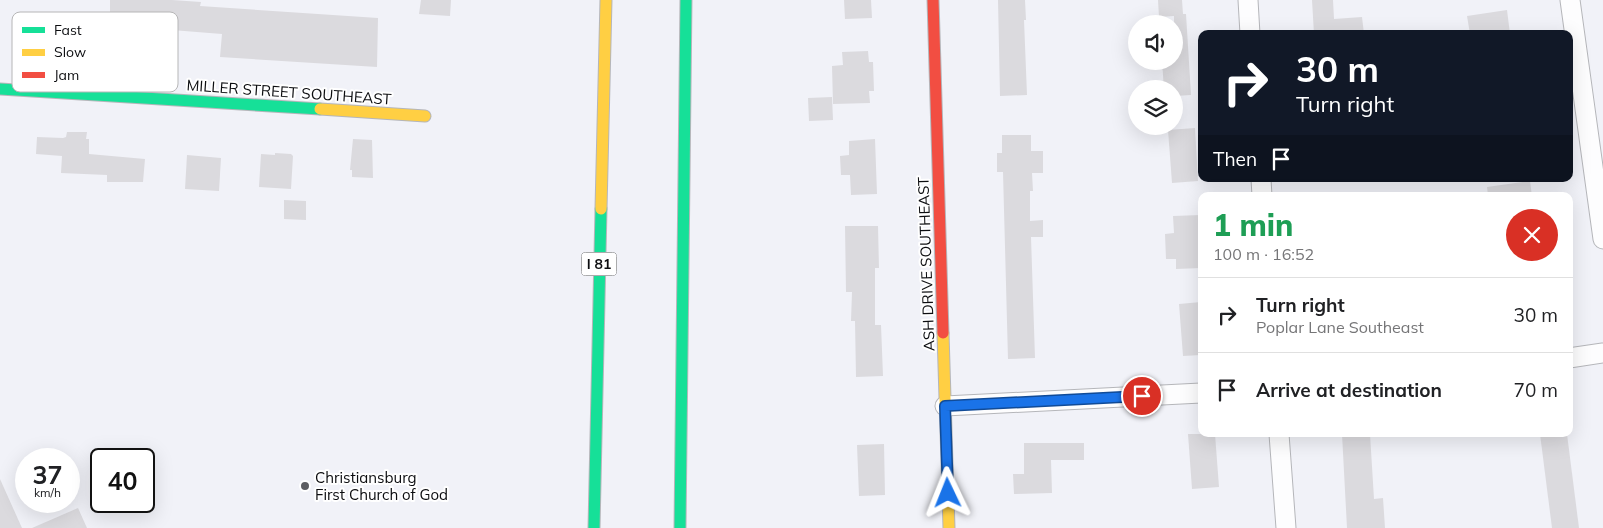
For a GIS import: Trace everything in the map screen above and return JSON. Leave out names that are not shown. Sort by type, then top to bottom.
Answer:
[{"type":"main road","name":"I 81","points":[[594,528],[601,118],[606,0]]},
{"type":"main road","points":[[680,528],[682,152],[686,0]]},
{"type":"main road","name":"ASH DRIVE SOUTHEAST","points":[[933,0],[949,528]]},
{"type":"main road","name":"MILLER STREET SOUTHEAST","points":[[47,92],[426,116]]},
{"type":"street","points":[[1248,0],[1250,30]]},
{"type":"street","points":[[1570,0],[1603,239]]},
{"type":"street","points":[[1573,357],[1603,352]]},
{"type":"street","points":[[945,406],[1198,393]]},
{"type":"street","points":[[1280,437],[1286,528]]},
{"type":"building","points":[[110,0],[172,0],[201,2],[200,6],[378,18],[377,67],[220,57],[222,34],[178,30],[178,12],[110,12]]},
{"type":"building","points":[[421,0],[451,0],[450,16],[419,14]]},
{"type":"building","points":[[844,0],[871,0],[872,18],[845,19]]},
{"type":"building","points":[[998,0],[1025,0],[1027,95],[1000,96]]},
{"type":"building","points":[[1158,0],[1182,0],[1183,14],[1186,14],[1191,95],[1183,95],[1183,80],[1163,80],[1163,70],[1183,70],[1183,15],[1159,15]]},
{"type":"building","points":[[1312,0],[1333,0],[1334,19],[1362,17],[1364,30],[1314,30]]},
{"type":"building","points":[[1507,10],[1510,30],[1469,30],[1467,16]]},
{"type":"building","points":[[868,51],[869,62],[873,62],[874,91],[869,91],[870,103],[833,104],[832,66],[843,65],[842,52]]},
{"type":"building","points":[[832,97],[833,120],[809,121],[808,98]]},
{"type":"building","points":[[1195,128],[1198,181],[1172,183],[1168,135],[1183,135],[1183,129]]},
{"type":"building","points":[[67,132],[87,132],[86,139],[89,139],[89,154],[145,159],[143,182],[107,182],[107,175],[61,173],[62,156],[36,154],[37,137],[63,138],[66,137]]},
{"type":"building","points":[[1002,135],[1031,135],[1031,151],[1043,151],[1043,173],[1032,173],[1033,191],[1030,191],[1030,221],[1043,220],[1043,237],[1031,237],[1035,358],[1008,359],[1003,172],[997,172],[997,153],[1002,153]]},
{"type":"building","points":[[353,139],[372,140],[373,178],[352,177],[352,170],[350,170]]},
{"type":"building","points":[[875,139],[877,194],[851,195],[850,175],[841,175],[840,156],[849,155],[849,141]]},
{"type":"building","points":[[275,153],[291,154],[293,156],[291,189],[259,187],[261,154],[275,155]]},
{"type":"building","points":[[187,155],[221,158],[219,191],[185,189]]},
{"type":"building","points":[[1530,182],[1531,192],[1488,192],[1487,187]]},
{"type":"building","points":[[284,200],[306,201],[306,220],[284,219]]},
{"type":"building","points":[[1198,215],[1198,268],[1176,269],[1176,259],[1166,259],[1165,234],[1174,233],[1173,216]]},
{"type":"building","points":[[845,226],[878,226],[879,268],[875,268],[875,325],[881,325],[883,376],[856,377],[855,321],[851,321],[852,292],[846,292]]},
{"type":"building","points":[[1198,302],[1198,355],[1183,356],[1179,304]]},
{"type":"building","points":[[1188,434],[1198,434],[1198,437],[1215,437],[1219,487],[1192,489]]},
{"type":"building","points":[[1342,437],[1370,437],[1374,499],[1383,498],[1385,528],[1347,528]]},
{"type":"building","points":[[1540,437],[1567,437],[1579,528],[1552,528]]},
{"type":"building","points":[[1024,443],[1084,443],[1084,460],[1051,460],[1052,493],[1014,494],[1013,474],[1024,474]]},
{"type":"building","points":[[884,444],[885,495],[859,496],[857,445]]},
{"type":"building","points":[[0,479],[22,528],[0,528]]},
{"type":"building","points":[[80,512],[87,528],[32,528],[66,513]]},
{"type":"traffic: fast","points":[[680,528],[686,0]]},
{"type":"traffic: fast","points":[[0,89],[12,90]]},
{"type":"traffic: fast","points":[[48,92],[320,109]]},
{"type":"traffic: fast","points":[[594,528],[601,209]]},
{"type":"traffic: slow","points":[[601,209],[606,0]]},
{"type":"traffic: slow","points":[[320,109],[425,116]]},
{"type":"traffic: slow","points":[[943,333],[949,528]]},
{"type":"traffic: jam","points":[[933,0],[943,333]]},
{"type":"place","name":"Christiansburg First Church of God","points":[[305,486]]},
{"type":"route","points":[[948,493],[945,406],[1142,396]]}]
